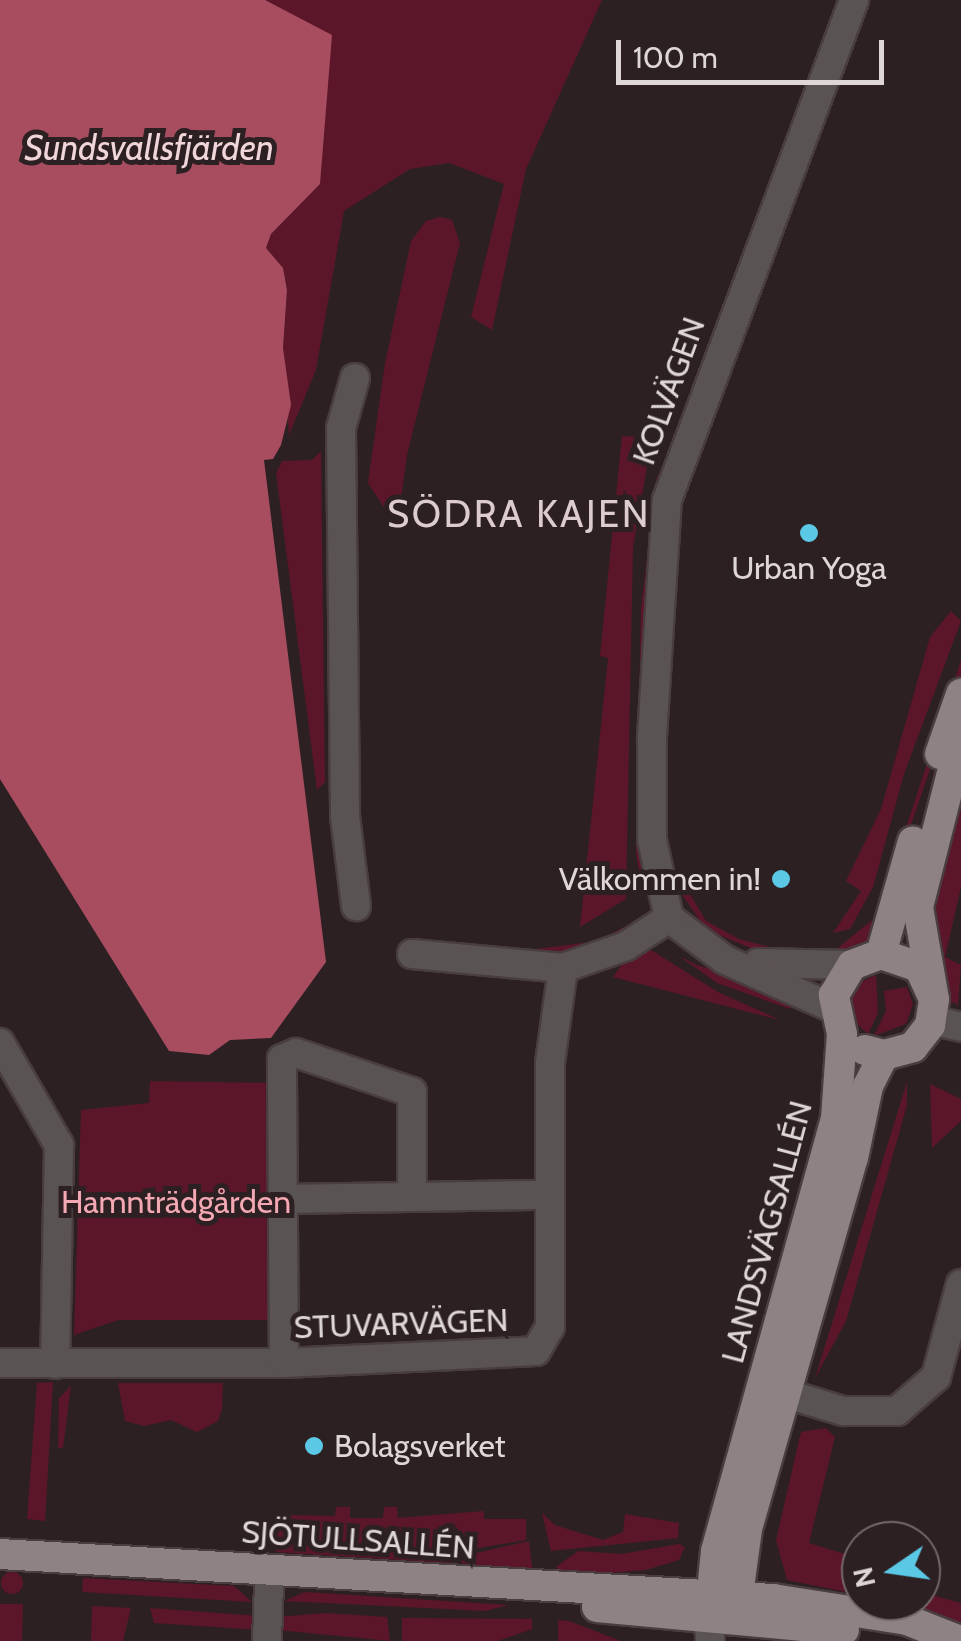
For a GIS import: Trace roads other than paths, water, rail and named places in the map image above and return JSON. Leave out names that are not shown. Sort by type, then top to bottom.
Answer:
[{"type":"main road","points":[[881,954],[961,694]]},
{"type":"main road","points":[[942,1015],[918,907],[961,737]]},
{"type":"main road","points":[[852,965],[881,954],[919,968],[942,1015]]},
{"type":"main road","name":"LANDSVÄGSALLÉN","points":[[773,1390],[836,1119],[841,978],[852,965]]},
{"type":"main road","points":[[838,1021],[884,1055],[913,1048],[942,1015]]},
{"type":"main road","name":"LANDSVÄGSALLÉN","points":[[722,1618],[716,1550],[854,1158],[868,1086],[884,1055]]},
{"type":"main road","name":"SJÖTULLSALLÉN","points":[[0,1554],[722,1618]]},
{"type":"main road","name":"SJÖTULLSALLÉN","points":[[0,1570],[268,1584],[722,1618]]},
{"type":"main road","points":[[722,1618],[916,1641]]},
{"type":"main road","points":[[722,1618],[907,1620],[960,1641]]},
{"type":"street","name":"KOLVÄGEN","points":[[670,918],[652,840],[651,782],[667,500],[708,376],[817,111],[854,0]]},
{"type":"street","points":[[355,378],[342,428],[345,816],[356,906]]},
{"type":"street","points":[[412,954],[563,968],[626,946],[670,918],[710,952],[742,965],[838,1021]]},
{"type":"street","points":[[742,965],[852,965]]},
{"type":"street","name":"STUVARVÄGEN","points":[[0,1363],[284,1363],[536,1351],[550,1327],[553,1015],[563,968]]},
{"type":"street","points":[[0,1043],[58,1145],[55,1364]]},
{"type":"street","points":[[284,1363],[282,1060],[296,1053],[412,1092],[412,1196]]},
{"type":"street","points":[[282,1199],[550,1195]]},
{"type":"street","points":[[773,1390],[843,1412],[876,1414],[912,1402],[936,1377],[961,1284]]},
{"type":"street","points":[[267,1641],[268,1584]]},
{"type":"water","name":"Sundsvallsfjärden","points":[[0,0],[265,0],[332,35],[320,184],[271,234],[266,248],[283,268],[287,290],[283,348],[291,405],[281,445],[273,459],[264,460],[326,962],[271,1038],[230,1040],[209,1055],[169,1051],[0,779]]},
{"type":"place","name":"Urban Yoga","points":[[809,533]]},
{"type":"place","name":"Välkommen in!","points":[[781,879]]},
{"type":"place","name":"Bolagsverket","points":[[314,1446]]},
{"type":"district","name":"SÖDRA KAJEN","points":[[519,514]]},
{"type":"park label","name":"Hamnträdgården","points":[[176,1202]]}]
